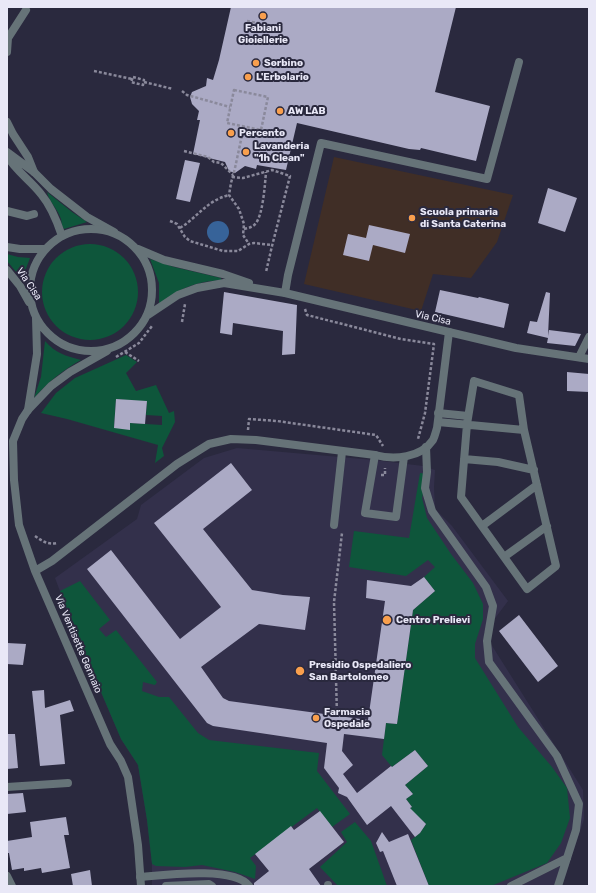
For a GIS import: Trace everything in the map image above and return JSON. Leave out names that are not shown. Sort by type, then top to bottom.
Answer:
[{"type":"street","points":[[7,52],[8,38],[26,10]]},
{"type":"street","points":[[286,293],[288,275],[321,143],[487,179],[519,62]]},
{"type":"street","points":[[7,122],[28,157],[34,172]]},
{"type":"street","points":[[7,152],[34,172],[50,189],[87,217],[127,239],[137,249],[147,263],[152,280],[152,298],[148,314],[140,327],[130,338],[117,346],[99,351],[80,350],[62,344],[47,333],[36,318],[33,310],[30,300],[30,281],[36,263],[45,249],[62,236],[79,229],[97,228],[114,232]]},
{"type":"street","points":[[7,156],[12,164],[41,194],[56,217],[62,236]]},
{"type":"street","points":[[7,211],[27,216],[34,214]]},
{"type":"street","points":[[7,247],[20,249],[45,249]]},
{"type":"street","name":"Via Cisa","points":[[137,249],[164,260],[223,274],[273,290],[516,348],[589,359]]},
{"type":"street","name":"Via Cisa","points":[[7,270],[20,286],[33,310]]},
{"type":"street","name":"Via Cisa","points":[[148,314],[178,295],[197,288],[224,283],[273,290]]},
{"type":"street","name":"Via Ventisette Gennaio","points":[[28,410],[37,354],[36,318]]},
{"type":"street","points":[[35,571],[52,561],[177,464],[209,444],[231,439],[256,440],[375,455],[385,458],[404,457],[422,450],[433,440],[437,428],[449,332]]},
{"type":"street","points":[[579,357],[589,337]]},
{"type":"street","name":"Via Ventisette Gennaio","points":[[117,346],[70,372],[51,386],[28,410],[22,419],[13,441],[14,480],[19,525],[35,571],[110,744],[121,761],[128,777],[138,845],[141,886]]},
{"type":"street","points":[[474,381],[519,395],[524,430],[556,566],[527,589],[461,497],[468,416],[474,381]]},
{"type":"street","points":[[438,413],[468,416]]},
{"type":"street","points":[[438,422],[524,430]]},
{"type":"street","points":[[426,447],[427,472],[425,488],[432,511],[486,587],[493,606],[487,641],[489,662],[557,756],[579,804],[576,830],[558,886]]},
{"type":"street","points":[[334,525],[342,452]]},
{"type":"street","points":[[375,455],[365,513],[396,516],[404,457]]},
{"type":"street","points":[[464,458],[498,462],[534,470]]},
{"type":"street","points":[[482,526],[537,485]]},
{"type":"street","points":[[504,557],[547,526]]},
{"type":"street","points":[[7,787],[68,783]]},
{"type":"street","points":[[511,886],[567,858]]},
{"type":"street","points":[[140,877],[197,872],[233,877],[246,882],[249,886]]},
{"type":"street","points":[[7,876],[12,886]]},
{"type":"street","points":[[166,886],[208,884],[212,886]]},
{"type":"path","points":[[247,21],[269,25]]},
{"type":"path","points":[[94,71],[132,79],[132,77],[144,80],[144,82],[172,89]]},
{"type":"path","points":[[132,79],[131,82],[143,85],[144,82]]},
{"type":"path","points":[[234,90],[268,97],[261,130],[227,123],[230,107],[234,90]]},
{"type":"path","points":[[182,91],[187,95],[230,107]]},
{"type":"path","points":[[244,126],[230,195],[239,209],[244,224],[243,235],[248,244]]},
{"type":"path","points":[[184,151],[208,157],[214,162],[221,163],[233,176],[243,178],[272,170],[290,176],[266,272]]},
{"type":"path","points":[[244,229],[250,228],[256,224],[259,219],[264,196],[266,172]]},
{"type":"path","points":[[180,228],[206,206],[221,197],[230,195]]},
{"type":"path","points":[[170,221],[177,224],[185,237],[190,241],[223,251],[238,251],[248,244],[254,243],[272,245]]},
{"type":"path","points":[[182,322],[186,298]]},
{"type":"path","points":[[304,304],[307,315],[401,339],[434,344],[425,413],[418,438],[414,442]]},
{"type":"path","points":[[115,358],[139,343],[152,326]]},
{"type":"path","points":[[125,352],[139,361]]},
{"type":"path","points":[[246,432],[248,432],[249,419],[277,421],[376,435],[385,448]]},
{"type":"path","points":[[337,716],[334,602],[342,531]]},
{"type":"path","points":[[31,533],[41,541],[51,544],[62,542]]},
{"type":"shaded area","name":"Scuola primaria di Santa Caterina","points":[[334,157],[513,195],[497,242],[471,278],[433,274],[421,311],[304,284]]},
{"type":"shaded area","name":"Presidio Ospedaliero San Bartolomeo","points":[[237,448],[374,460],[423,466],[435,470],[435,509],[452,526],[508,601],[484,633],[583,790],[584,819],[562,886],[152,886],[152,864],[147,820],[138,765],[121,739],[75,631],[55,578],[137,519],[141,505],[204,458]]},
{"type":"green space","points":[[47,192],[87,222],[64,229],[60,215]]},
{"type":"green space","points":[[90,244],[108,248],[124,258],[134,274],[138,292],[134,310],[124,326],[108,336],[90,340],[72,336],[56,326],[46,310],[42,292],[46,274],[56,258],[72,248]]},
{"type":"green space","points":[[7,254],[30,258],[22,279],[7,261]]},
{"type":"green space","points":[[150,259],[174,267],[221,278],[221,280],[195,284],[181,290],[159,304],[159,283]]},
{"type":"green space","points":[[45,341],[61,354],[81,360],[56,377],[34,398],[41,377]]},
{"type":"green space","points":[[126,355],[137,362],[126,373],[136,391],[156,385],[169,413],[174,411],[175,422],[162,448],[164,456],[155,463],[158,445],[41,413],[56,393],[75,378]],"holes":[[[116,399],[147,402],[146,415],[162,416],[162,425],[130,423],[129,429],[114,427]]]},
{"type":"green space","points":[[420,473],[427,474],[422,498],[427,518],[451,554],[473,583],[483,604],[483,619],[475,644],[475,658],[518,727],[552,767],[567,788],[570,818],[561,843],[547,863],[491,886],[429,886],[411,840],[420,833],[426,824],[423,821],[417,823],[405,812],[412,807],[406,799],[413,794],[405,785],[428,766],[415,750],[392,767],[382,755],[386,723],[397,724],[413,610],[435,591],[424,577],[435,567],[428,560],[406,576],[349,567],[354,531],[409,538]]},
{"type":"green space","points":[[80,581],[110,620],[99,629],[106,637],[116,630],[157,682],[155,685],[143,682],[142,691],[159,697],[169,697],[198,733],[209,740],[319,753],[317,771],[350,814],[332,827],[317,808],[250,858],[256,866],[255,879],[235,872],[202,865],[185,867],[156,866],[152,864],[147,820],[138,765],[121,739],[75,631],[60,591]]},
{"type":"green space","points":[[355,822],[371,841],[387,886],[338,886],[320,867],[347,842],[341,832]]},
{"type":"water","points":[[218,221],[226,224],[229,232],[226,240],[218,243],[210,240],[207,232],[210,224]]},
{"type":"building","points":[[231,7],[456,7],[435,92],[490,106],[476,161],[421,148],[420,150],[409,149],[297,123],[286,170],[257,165],[256,169],[245,166],[235,173],[229,171],[225,162],[193,154],[200,120],[197,120],[199,111],[192,104],[190,97],[192,92],[206,86],[207,78],[213,80]]},
{"type":"building","points":[[185,160],[200,163],[190,202],[176,199]]},
{"type":"building","points":[[548,188],[577,198],[565,232],[538,223]]},
{"type":"building","name":"Scuola primaria di Santa Caterina","points":[[369,225],[410,234],[405,253],[373,245],[369,261],[343,255],[348,234],[366,238]]},
{"type":"building","points":[[440,290],[509,304],[504,328],[435,312]]},
{"type":"building","points":[[224,292],[297,305],[295,354],[282,355],[283,331],[233,323],[232,335],[220,333]]},
{"type":"building","points":[[546,292],[550,293],[548,336],[549,330],[581,334],[575,346],[547,343],[548,338],[527,333],[530,321],[537,322]]},
{"type":"building","points":[[567,372],[589,374],[589,392],[567,391]]},
{"type":"building","points":[[116,399],[147,401],[145,424],[130,423],[130,430],[114,428]]},
{"type":"building","points":[[231,463],[252,490],[203,529],[252,590],[283,595],[310,597],[305,630],[259,624],[201,667],[223,698],[229,701],[368,720],[385,601],[366,598],[367,580],[411,586],[424,577],[435,591],[413,610],[397,724],[386,723],[384,739],[344,734],[342,751],[353,765],[343,774],[357,793],[391,766],[392,767],[415,750],[428,766],[405,785],[413,794],[406,799],[412,807],[410,808],[426,824],[420,833],[415,837],[391,806],[367,825],[347,797],[338,793],[339,788],[324,768],[327,743],[213,726],[207,723],[87,569],[111,550],[180,639],[221,607],[154,523]]},
{"type":"building","points":[[519,615],[558,666],[538,682],[499,631]]},
{"type":"building","points":[[7,643],[26,644],[23,665],[7,664]]},
{"type":"building","points":[[44,690],[45,708],[70,700],[74,711],[60,715],[65,764],[40,766],[32,691]]},
{"type":"building","points":[[7,734],[15,734],[18,768],[7,769]]},
{"type":"building","points":[[23,793],[26,812],[7,814],[7,794]]},
{"type":"building","points":[[320,811],[344,842],[309,869],[321,886],[254,886],[254,883],[269,871],[255,854],[291,826],[294,830]]},
{"type":"building","points":[[66,817],[69,835],[64,835],[70,868],[42,873],[41,868],[24,871],[24,868],[12,870],[9,853],[7,853],[7,841],[32,837],[30,822]]},
{"type":"building","points":[[382,832],[389,842],[408,834],[429,886],[397,886],[383,851],[380,852],[376,843]]},
{"type":"building","points":[[90,870],[92,886],[73,886],[71,874]]},
{"type":"place","name":"Fabiani Gioiellerie","points":[[263,16]]},
{"type":"place","name":"Sorbino","points":[[256,63]]},
{"type":"place","name":"L'Erbolario","points":[[248,77]]},
{"type":"place","name":"AW LAB","points":[[280,111]]},
{"type":"place","name":"Percento","points":[[231,133]]},
{"type":"place","name":"Lavanderia \"1h Clean\"","points":[[246,152]]},
{"type":"place","name":"Scuola primaria di Santa Caterina","points":[[412,218]]},
{"type":"place","name":"Centro Prelievi","points":[[387,620]]},
{"type":"place","name":"Presidio Ospedaliero San Bartolomeo","points":[[300,671]]},
{"type":"place","name":"Farmacia Ospedale","points":[[316,718]]}]
